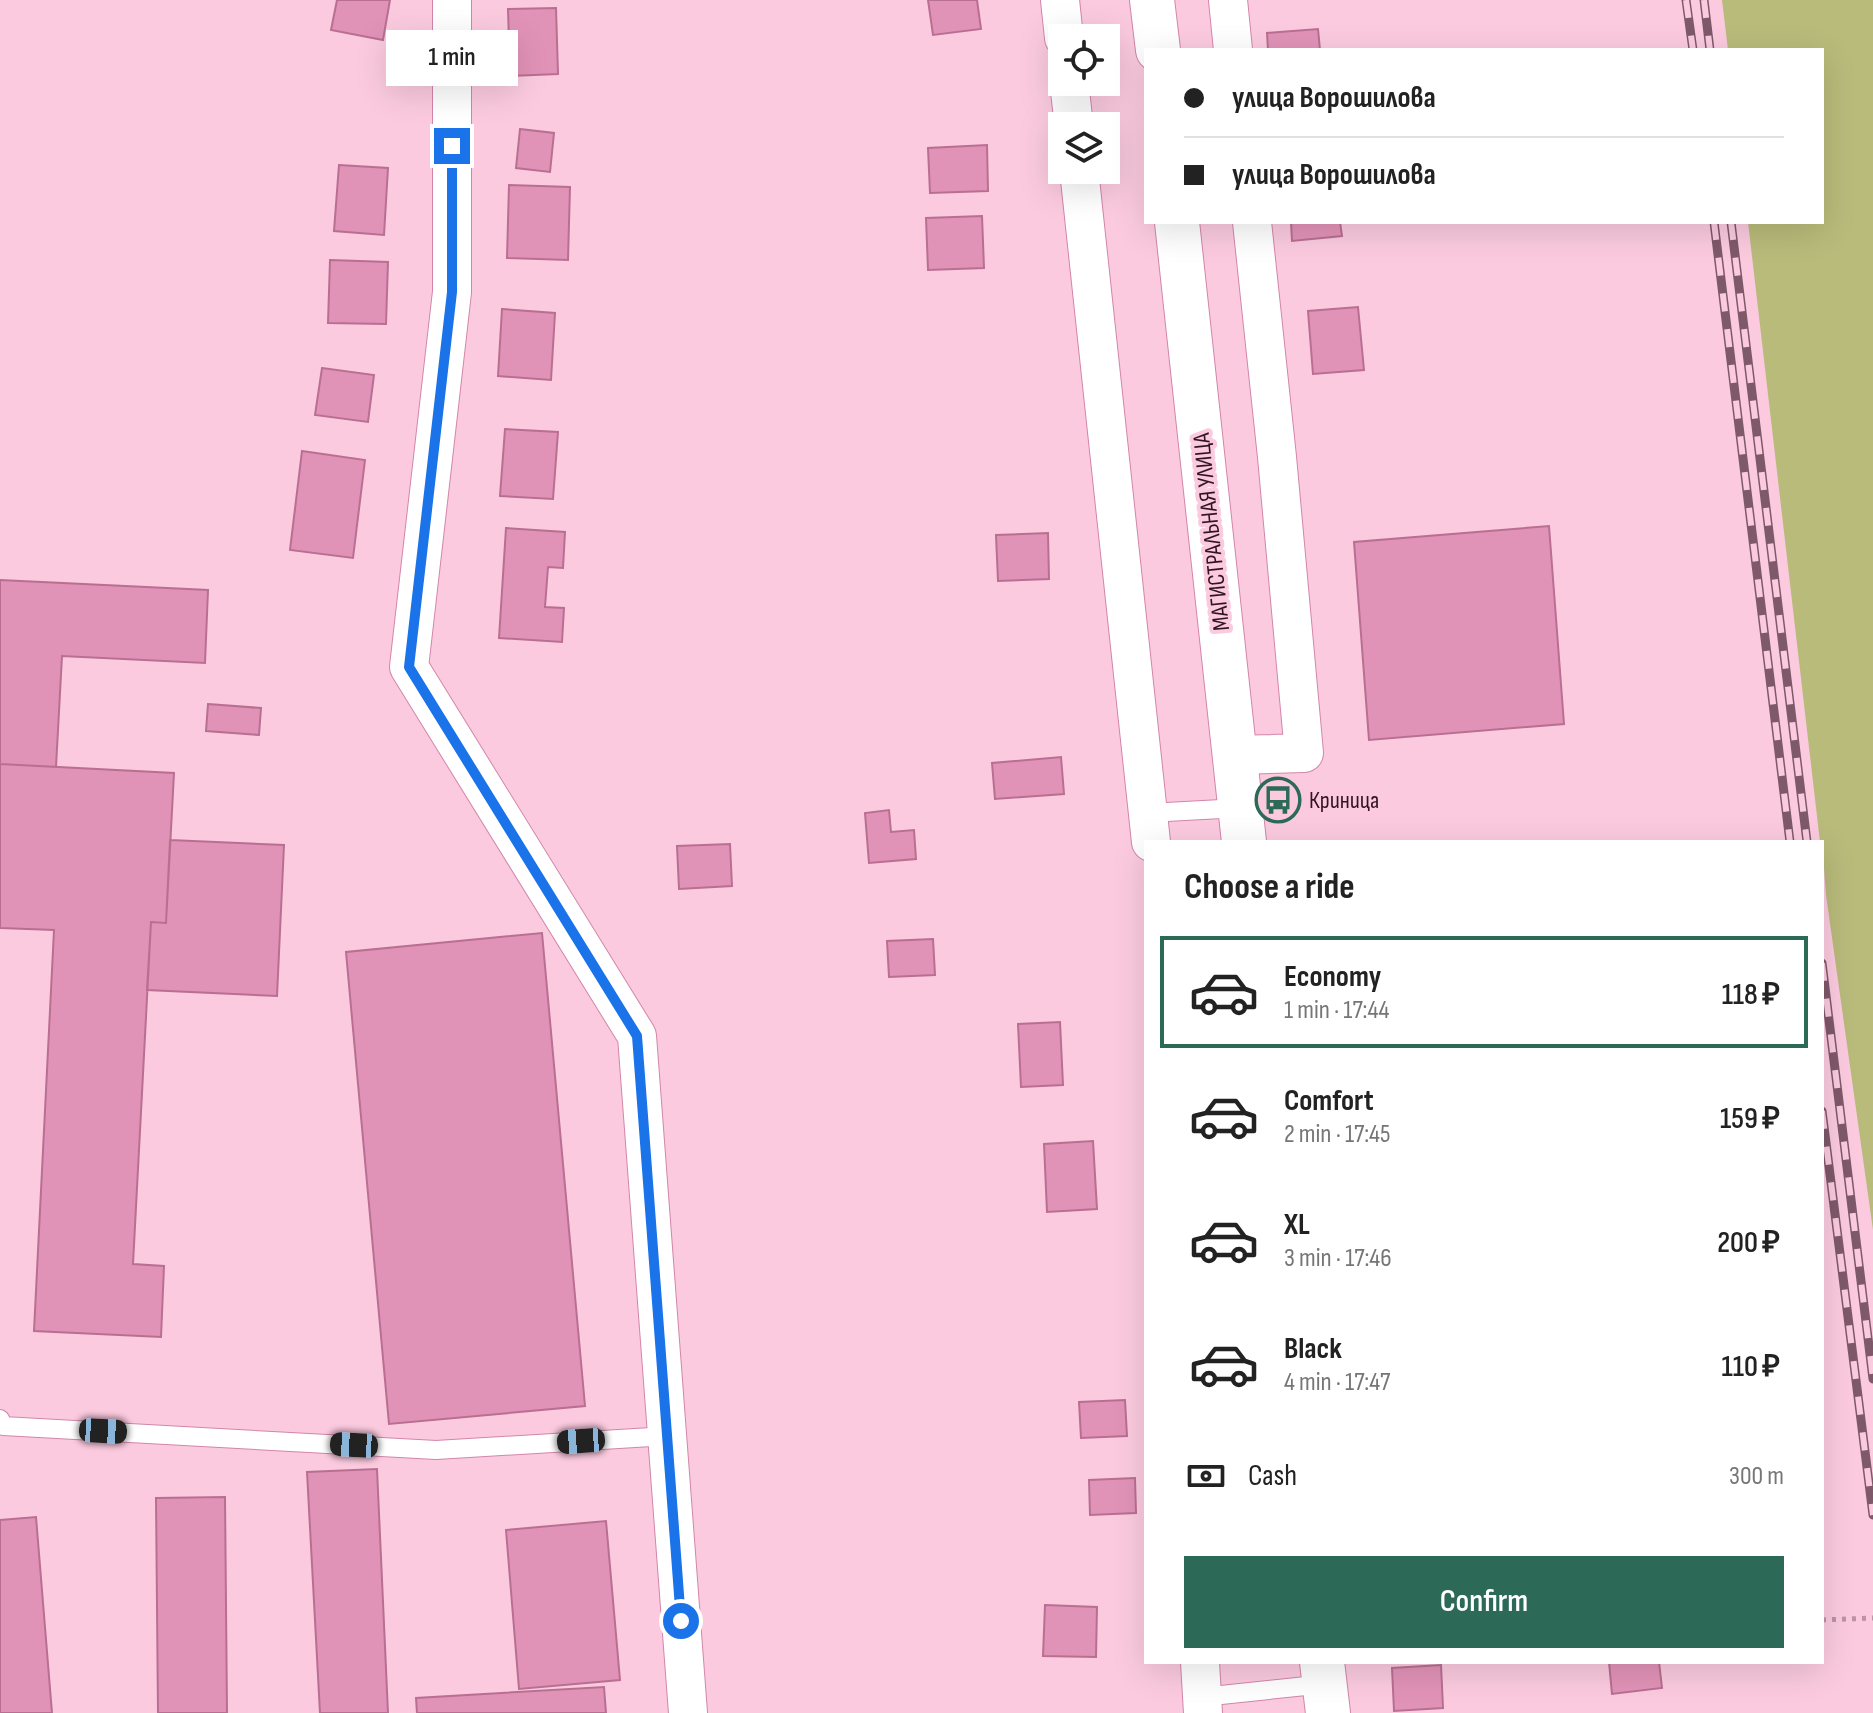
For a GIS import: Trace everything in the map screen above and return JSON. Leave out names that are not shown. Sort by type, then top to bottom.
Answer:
[{"type":"main road","points":[[1152,0],[1158,48]]},
{"type":"main road","name":"МАГИСТРАЛЬНАЯ УЛИЦА","points":[[1177,224],[1242,825]]},
{"type":"street","points":[[452,0],[452,292],[409,667],[637,1036],[688,1713]]},
{"type":"street","points":[[1060,0],[1063,24]]},
{"type":"street","points":[[1228,0],[1233,48]]},
{"type":"street","points":[[1081,184],[1150,828]]},
{"type":"street","points":[[1235,755],[1304,753],[1252,224]]},
{"type":"lane","points":[[1150,828],[1242,825]]},
{"type":"lane","points":[[0,1419],[3,1426],[436,1450],[668,1436]]},
{"type":"lane","points":[[1202,1691],[1325,1686]]},
{"type":"path","points":[[1824,1620],[1873,1618]]},
{"type":"green space","points":[[1722,0],[1873,0],[1873,1230],[1826,895],[1824,840],[1820,840],[1748,224],[1824,224],[1824,48],[1728,48]]},
{"type":"building","points":[[337,0],[390,0],[383,40],[331,30]]},
{"type":"building","points":[[928,0],[977,0],[981,29],[933,35]]},
{"type":"building","points":[[556,8],[558,74],[510,76],[508,9]]},
{"type":"building","points":[[1318,29],[1320,48],[1268,48],[1267,33]]},
{"type":"building","points":[[520,129],[554,133],[550,172],[516,168]]},
{"type":"building","points":[[987,145],[988,191],[930,193],[928,148]]},
{"type":"building","points":[[339,165],[388,168],[384,235],[334,231]]},
{"type":"building","points":[[509,185],[570,187],[568,260],[507,258]]},
{"type":"building","points":[[982,216],[984,268],[928,270],[926,218]]},
{"type":"building","points":[[1291,224],[1340,224],[1342,236],[1292,241]]},
{"type":"building","points":[[330,260],[388,262],[386,324],[328,323]]},
{"type":"building","points":[[1358,307],[1364,370],[1313,374],[1308,311]]},
{"type":"building","points":[[502,309],[555,313],[551,380],[498,376]]},
{"type":"building","points":[[322,368],[374,375],[368,422],[315,415]]},
{"type":"building","points":[[505,429],[558,432],[553,499],[500,496]]},
{"type":"building","points":[[302,451],[365,460],[353,558],[290,550]]},
{"type":"building","points":[[1549,526],[1564,724],[1369,740],[1354,542]]},
{"type":"building","points":[[506,528],[565,532],[563,568],[548,567],[545,607],[564,608],[562,642],[499,638]]},
{"type":"building","points":[[1048,533],[1049,579],[998,581],[996,535]]},
{"type":"building","points":[[0,580],[208,590],[205,663],[62,656],[56,767],[0,764]]},
{"type":"building","points":[[208,704],[261,708],[259,735],[206,731]]},
{"type":"building","points":[[1061,757],[1064,794],[995,799],[992,763]]},
{"type":"building","points":[[0,764],[174,773],[166,923],[151,922],[133,1264],[164,1266],[161,1337],[34,1331],[54,930],[0,928]]},
{"type":"building","points":[[889,810],[891,832],[914,830],[916,859],[869,863],[865,813]]},
{"type":"building","points":[[170,840],[284,845],[277,996],[147,990],[151,922],[166,923]]},
{"type":"building","points":[[730,844],[732,886],[679,889],[677,846]]},
{"type":"building","points":[[542,933],[585,1406],[389,1424],[346,952]]},
{"type":"building","points":[[933,939],[935,975],[889,977],[887,941]]},
{"type":"building","points":[[1060,1022],[1063,1085],[1021,1087],[1018,1024]]},
{"type":"building","points":[[1093,1141],[1097,1209],[1047,1212],[1044,1144]]},
{"type":"building","points":[[1125,1400],[1127,1436],[1081,1438],[1079,1402]]},
{"type":"building","points":[[377,1469],[388,1713],[320,1713],[307,1472]]},
{"type":"building","points":[[1135,1478],[1136,1513],[1090,1515],[1089,1480]]},
{"type":"building","points":[[225,1497],[227,1713],[158,1713],[156,1498]]},
{"type":"building","points":[[36,1517],[52,1713],[0,1713],[0,1520]]},
{"type":"building","points":[[606,1521],[620,1680],[519,1689],[506,1530]]},
{"type":"building","points":[[1045,1605],[1097,1607],[1096,1657],[1043,1656]]},
{"type":"building","points":[[1609,1664],[1659,1664],[1662,1688],[1612,1694]]},
{"type":"building","points":[[1441,1665],[1443,1708],[1394,1711],[1392,1668]]},
{"type":"building","points":[[604,1687],[606,1713],[417,1713],[416,1698]]},
{"type":"railway","points":[[1686,0],[1693,48]]},
{"type":"railway","points":[[1704,0],[1710,48]]},
{"type":"railway","points":[[1714,224],[1790,840]]},
{"type":"railway","points":[[1731,224],[1807,840]]},
{"type":"railway","points":[[1824,979],[1873,1379]]},
{"type":"railway","points":[[1824,1127],[1873,1515]]},
{"type":"place","name":"Криница","points":[[1278,800]]},
{"type":"route","points":[[452,146],[452,292],[409,667],[637,1036],[681,1621]]}]
